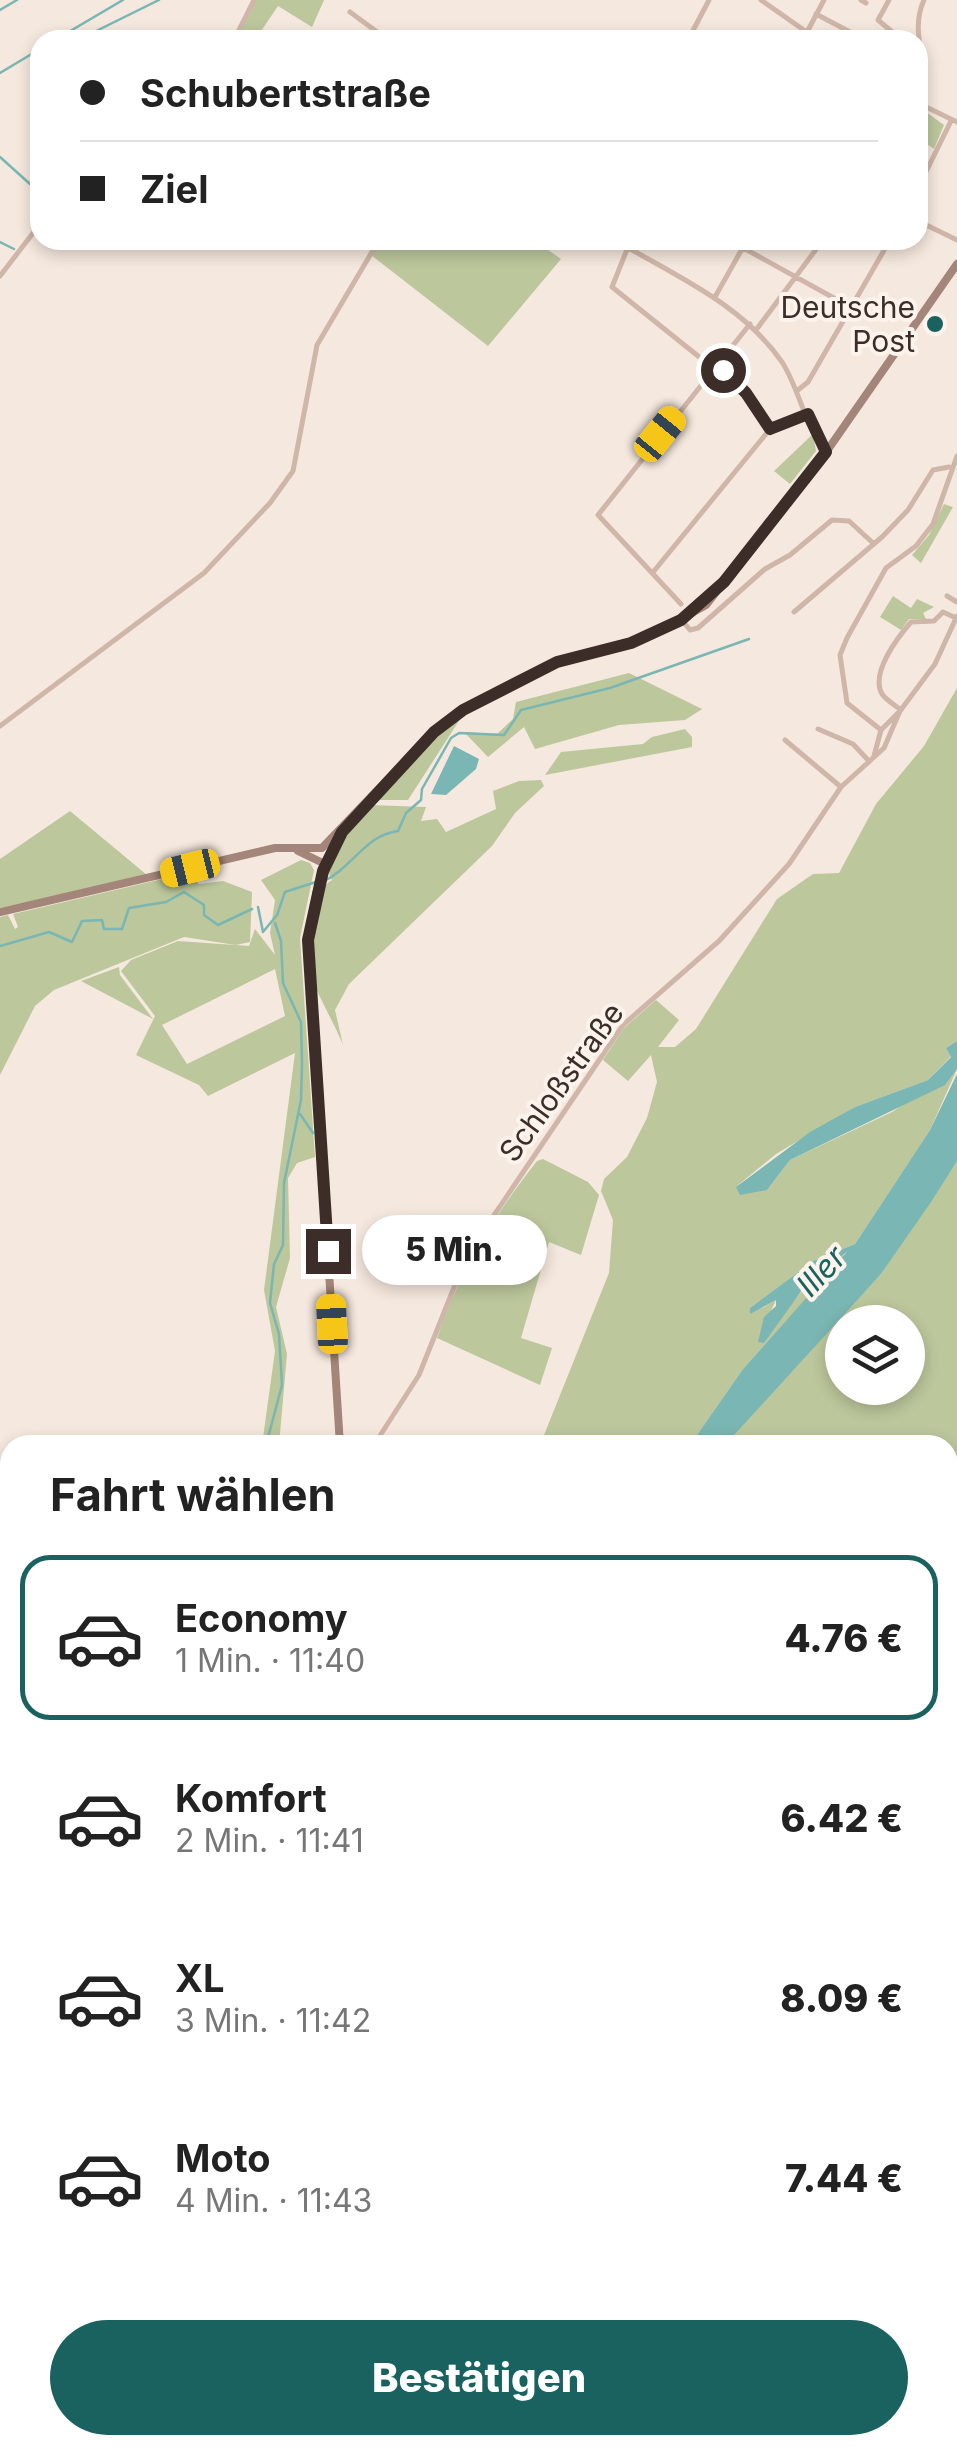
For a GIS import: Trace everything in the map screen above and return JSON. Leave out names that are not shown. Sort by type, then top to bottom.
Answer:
[{"type":"main road","points":[[339,1435],[308,940],[325,864],[342,832],[434,732],[463,710],[557,662],[631,643],[706,605],[826,452],[957,264]]},
{"type":"main road","points":[[0,912],[243,855],[292,848],[314,850],[342,832]]},
{"type":"main road","points":[[292,848],[325,864]]},
{"type":"main road","points":[[314,850],[325,864]]},
{"type":"street","points":[[239,30],[254,0]]},
{"type":"street","points":[[694,30],[710,0]]},
{"type":"street","points":[[761,0],[804,30]]},
{"type":"street","points":[[808,30],[824,0]]},
{"type":"street","points":[[888,30],[880,24],[890,0]]},
{"type":"street","points":[[917,30],[924,0]]},
{"type":"street","points":[[350,12],[374,30]]},
{"type":"street","points":[[816,14],[846,30]]},
{"type":"street","points":[[928,108],[954,122],[928,170]]},
{"type":"street","points":[[928,226],[957,240]]},
{"type":"street","points":[[0,276],[30,237]]},
{"type":"street","points":[[0,726],[204,573],[270,503],[293,471],[317,344],[373,250]]},
{"type":"street","points":[[627,250],[612,287],[744,391],[770,429]]},
{"type":"street","points":[[633,250],[714,297],[756,330],[798,390],[826,452]]},
{"type":"street","points":[[714,297],[741,250]]},
{"type":"street","points":[[757,250],[852,308]]},
{"type":"street","points":[[756,330],[815,250]]},
{"type":"street","points":[[798,390],[808,382],[884,250]]},
{"type":"street","points":[[681,604],[598,515],[750,324]]},
{"type":"street","points":[[654,571],[770,429],[808,414]]},
{"type":"street","points":[[956,617],[943,612],[934,621],[911,622],[898,640],[879,680],[884,697],[900,710],[881,730],[847,703],[840,655],[886,568],[916,546],[933,524],[949,467],[957,456]]},
{"type":"street","points":[[794,612],[908,510],[933,470],[949,467]]},
{"type":"street","points":[[681,620],[690,630],[698,628],[765,568],[790,554],[832,520],[849,521],[873,543]]},
{"type":"street","points":[[947,596],[957,602]]},
{"type":"street","name":"Schloßstraße","points":[[380,1435],[419,1375],[467,1255],[623,1025],[752,906],[790,864],[841,786],[891,738],[900,710],[936,664],[956,617]]},
{"type":"street","points":[[818,729],[853,744],[871,758]]},
{"type":"street","name":"Schloßstraße","points":[[871,758],[881,730]]},
{"type":"street","points":[[785,740],[841,786]]},
{"type":"green space","points":[[256,0],[324,0],[312,27],[278,6],[262,30],[241,30]]},
{"type":"green space","points":[[928,113],[944,125],[934,149],[928,145]]},
{"type":"green space","points":[[374,250],[548,250],[561,259],[488,346],[371,255]]},
{"type":"green space","points":[[813,434],[816,451],[790,484],[774,471]]},
{"type":"green space","points":[[944,504],[953,507],[921,563],[912,555],[929,535]]},
{"type":"green space","points":[[893,596],[911,608],[917,599],[934,607],[923,613],[926,619],[909,619],[901,630],[880,617]]},
{"type":"green space","points":[[629,673],[702,709],[685,720],[619,725],[535,749],[524,727],[488,757],[464,732],[497,734],[513,719],[516,702]]},
{"type":"green space","points":[[957,688],[957,1041],[946,1048],[951,1056],[928,1080],[855,1107],[776,1154],[737,1186],[767,1190],[790,1160],[892,1112],[957,1069],[930,1130],[855,1244],[813,1261],[750,1308],[762,1308],[776,1300],[760,1335],[823,1269],[847,1253],[743,1369],[697,1435],[544,1435],[609,1273],[613,1220],[601,1191],[604,1179],[627,1157],[647,1118],[657,1082],[651,1055],[628,1081],[603,1060],[624,1028],[656,1000],[679,1020],[658,1047],[675,1047],[696,1029],[777,899],[813,874],[839,873],[876,804],[924,746]]},
{"type":"green space","points":[[464,713],[408,800],[373,800],[439,731]]},
{"type":"green space","points":[[685,729],[692,737],[692,747],[545,775],[561,752],[643,744],[652,737]]},
{"type":"green space","points":[[541,780],[544,786],[515,813],[492,846],[349,984],[335,1010],[343,1045],[314,983],[311,958],[314,913],[324,888],[332,880],[327,871],[342,841],[370,805],[426,807],[421,821],[437,819],[446,832],[496,809],[493,791],[519,781]]},
{"type":"green space","points":[[70,811],[147,875],[0,908],[0,859]]},
{"type":"green space","points":[[301,860],[310,863],[314,870],[300,938],[315,1157],[297,1163],[288,1178],[290,1258],[276,1307],[287,1354],[280,1435],[263,1435],[275,1351],[264,1290],[295,1053],[208,1096],[199,1085],[136,1055],[155,1016],[121,971],[131,960],[178,941],[249,946],[255,929],[275,955],[270,933],[275,900],[261,880]],"holes":[[[275,969],[285,1016],[187,1064],[162,1025]]]},
{"type":"green space","points":[[188,873],[199,884],[223,881],[252,892],[250,942],[236,945],[184,937],[54,990],[35,1006],[0,1075],[0,917],[8,915],[15,929],[18,927],[13,914]]},
{"type":"green space","points":[[119,967],[120,975],[153,1019],[81,981]]},
{"type":"green space","points":[[543,1159],[588,1182],[599,1195],[581,1255],[549,1242],[521,1338],[552,1348],[540,1385],[437,1338],[479,1245],[521,1182]]},
{"type":"green space","points":[[957,1161],[957,1435],[734,1435],[825,1333],[825,1405],[925,1405],[925,1305],[852,1305],[881,1274]]},
{"type":"water","points":[[454,746],[479,759],[476,769],[446,795],[431,794]]},
{"type":"water","points":[[957,1041],[957,1069],[945,1085],[790,1160],[767,1190],[740,1195],[736,1187],[810,1132],[855,1107],[928,1080],[951,1057],[946,1048]]},
{"type":"water","points":[[957,1074],[957,1161],[881,1274],[853,1305],[825,1305],[825,1335],[734,1435],[697,1435],[743,1369],[847,1252],[810,1279],[764,1343],[758,1342],[764,1317],[776,1306],[776,1300],[750,1314],[750,1308],[813,1261],[855,1244],[930,1130]]},
{"type":"waterway","points":[[0,10],[17,0]]},
{"type":"waterway","points":[[72,30],[123,0]]},
{"type":"waterway","points":[[98,30],[159,0]]},
{"type":"waterway","points":[[0,73],[30,55]]},
{"type":"waterway","points":[[0,157],[30,184]]},
{"type":"waterway","points":[[0,242],[14,249]]},
{"type":"waterway","points":[[324,881],[367,845],[398,831],[406,813],[421,800],[422,789],[451,738],[459,733],[504,735],[521,710],[610,688],[749,639]]},
{"type":"waterway","points":[[258,907],[263,932],[277,915],[285,892],[316,882]]},
{"type":"waterway","points":[[0,946],[49,932],[72,942],[82,921],[102,920],[104,929],[122,929],[129,908],[166,902],[184,892],[204,905],[204,915],[218,925],[252,909]]},
{"type":"waterway","points":[[269,1435],[282,1385],[279,1334],[270,1303],[274,1264],[283,1245],[284,1183],[301,1100],[302,1063],[301,1022],[283,983],[281,941],[275,923]]},
{"type":"waterway","points":[[300,1114],[313,1133]]},
{"type":"place","name":"Deutsche Post","points":[[935,324]]},
{"type":"route","points":[[328,1251],[308,940],[325,864],[352,820],[450,718],[557,662],[631,643],[663,630],[681,620],[724,582],[826,452],[808,414],[770,429],[746,393],[723,370]]},
{"type":"water label","name":"Iller","points":[[821,1271]]}]
